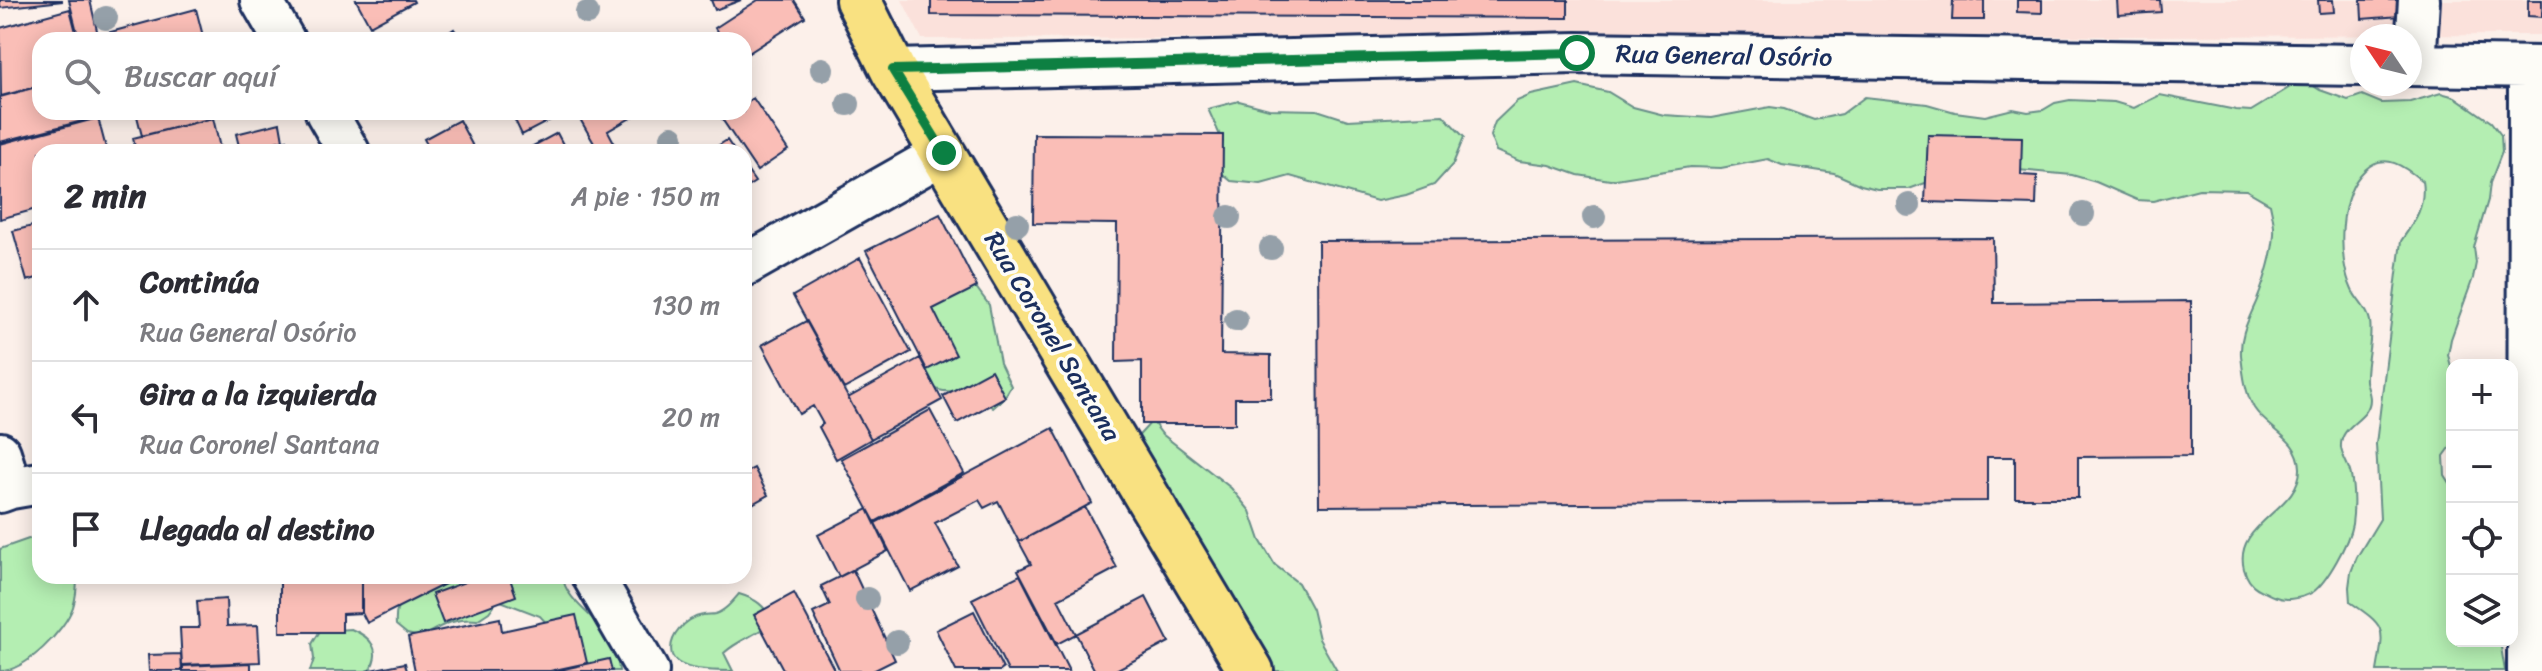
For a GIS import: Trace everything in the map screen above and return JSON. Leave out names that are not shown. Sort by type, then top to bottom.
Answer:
[{"type":"main road","name":"Rua Coronel Santana","points":[[858,0],[893,70],[1246,670]]},
{"type":"street","points":[[261,0],[279,32]]},
{"type":"street","points":[[2417,24],[2419,0]]},
{"type":"street","name":"Rua General Osório","points":[[893,70],[1577,53],[2350,65]]},
{"type":"street","points":[[2422,65],[2536,67],[2528,671]]},
{"type":"street","points":[[331,120],[344,144]]},
{"type":"street","points":[[752,261],[944,153]]},
{"type":"street","points":[[598,584],[648,671]]},
{"type":"shaded area","points":[[902,0],[2542,0],[2542,35],[2422,35],[2422,24],[2350,24],[2350,35],[922,39]]},
{"type":"green space","points":[[2307,82],[2348,100],[2364,96],[2381,103],[2410,102],[2441,93],[2455,97],[2491,122],[2501,135],[2502,152],[2490,183],[2474,247],[2476,263],[2473,278],[2451,339],[2449,359],[2446,359],[2444,456],[2446,647],[2501,647],[2505,671],[2377,671],[2382,637],[2380,630],[2371,618],[2350,602],[2351,572],[2380,519],[2376,444],[2401,241],[2415,220],[2423,190],[2422,181],[2402,166],[2387,161],[2372,164],[2356,181],[2345,210],[2342,244],[2347,276],[2354,294],[2367,313],[2371,328],[2366,374],[2369,406],[2345,433],[2341,448],[2353,488],[2350,532],[2337,561],[2319,587],[2305,596],[2286,599],[2255,586],[2244,569],[2243,553],[2248,540],[2290,495],[2300,468],[2289,442],[2254,408],[2245,383],[2241,355],[2243,337],[2272,252],[2274,230],[2270,204],[2246,190],[2199,189],[2153,201],[2137,200],[2072,175],[1984,167],[1909,189],[1877,189],[1834,173],[1782,165],[1768,159],[1721,168],[1690,167],[1610,180],[1578,175],[1550,165],[1519,161],[1496,151],[1490,136],[1495,122],[1517,101],[1577,85],[1608,92],[1633,107],[1664,115],[1711,118],[1770,107],[1814,120],[1842,114],[1865,97],[1927,104],[1985,116],[2013,109],[2028,112],[2043,110],[2070,100],[2114,102],[2134,108],[2160,95],[2251,111],[2292,86]]},
{"type":"green space","points":[[1239,101],[1269,109],[1317,110],[1348,120],[1443,115],[1464,137],[1453,164],[1434,185],[1377,201],[1290,176],[1261,184],[1231,181],[1207,161],[1223,142],[1208,109]]},
{"type":"green space","points":[[970,279],[989,305],[1000,363],[1011,386],[993,408],[969,389],[945,391],[933,387],[917,370],[932,310]]},
{"type":"green space","points":[[1152,421],[1162,434],[1231,488],[1250,511],[1260,540],[1275,565],[1298,583],[1312,609],[1319,639],[1337,671],[1255,671],[1132,443]]},
{"type":"green space","points":[[32,538],[32,584],[76,584],[73,607],[62,627],[32,657],[0,671],[0,549]]},
{"type":"green space","points":[[565,584],[575,601],[612,640],[619,671],[541,671],[550,627],[540,616],[498,600],[489,612],[477,620],[455,621],[421,637],[407,634],[396,625],[397,608],[414,586]]},
{"type":"green space","points":[[739,594],[759,603],[773,621],[724,653],[733,671],[697,669],[676,660],[671,648],[679,629],[697,617],[722,611]]},
{"type":"green space","points":[[351,629],[373,645],[375,657],[369,671],[310,671],[314,659],[312,644],[320,631]]},
{"type":"building","points":[[0,0],[62,0],[62,1],[0,8]]},
{"type":"building","points":[[69,0],[90,0],[97,32],[77,32]]},
{"type":"building","points":[[356,0],[413,0],[414,2],[370,26]]},
{"type":"building","points":[[711,0],[741,0],[715,10]]},
{"type":"building","points":[[758,0],[794,0],[805,17],[752,51],[752,32],[717,32],[715,28]]},
{"type":"building","points":[[931,0],[1568,0],[1568,18],[931,15]]},
{"type":"building","points":[[1953,0],[1984,0],[1984,20],[1952,20]]},
{"type":"building","points":[[2017,0],[2042,0],[2042,13],[2017,12]]},
{"type":"building","points":[[2117,0],[2160,0],[2161,12],[2118,15]]},
{"type":"building","points":[[2318,0],[2333,0],[2334,12],[2319,13]]},
{"type":"building","points":[[2361,0],[2399,0],[2400,16],[2362,19]]},
{"type":"building","points":[[2528,0],[2542,0],[2542,17],[2528,16]]},
{"type":"building","points":[[70,9],[76,32],[32,32],[32,88],[1,96],[0,28]]},
{"type":"building","points":[[196,9],[202,32],[111,32]]},
{"type":"building","points":[[32,88],[32,120],[86,120],[0,142],[0,97]]},
{"type":"building","points":[[752,99],[788,150],[757,171],[752,164],[752,144],[739,144],[723,120],[752,120]]},
{"type":"building","points":[[99,120],[105,144],[32,144],[32,210],[0,219],[0,144]]},
{"type":"building","points":[[138,120],[205,120],[142,136]]},
{"type":"building","points":[[213,120],[219,144],[134,144],[133,138]]},
{"type":"building","points":[[459,120],[472,144],[427,144],[424,139]]},
{"type":"building","points":[[515,120],[551,120],[522,135]]},
{"type":"building","points":[[581,120],[627,120],[608,131],[615,144],[594,144]]},
{"type":"building","points":[[280,123],[283,140],[267,144],[238,144],[236,134]]},
{"type":"building","points":[[557,133],[563,144],[537,144]]},
{"type":"building","points":[[1034,134],[1223,135],[1221,354],[1271,355],[1271,398],[1235,398],[1235,424],[1142,424],[1142,361],[1116,362],[1117,224],[1033,223]]},
{"type":"building","points":[[1928,135],[2022,137],[2021,175],[2037,176],[2036,205],[1925,202]]},
{"type":"building","points":[[940,214],[977,287],[933,309],[956,355],[927,370],[866,251]]},
{"type":"building","points":[[32,226],[32,279],[27,281],[13,231]]},
{"type":"building","points":[[1993,238],[1994,303],[2191,301],[2191,456],[2078,457],[2078,498],[2015,498],[2015,457],[1987,457],[1987,501],[1319,506],[1318,241]]},
{"type":"building","points":[[860,258],[911,352],[844,389],[793,296]]},
{"type":"building","points":[[806,321],[871,439],[836,459],[819,427],[823,424],[813,406],[799,414],[762,345]]},
{"type":"building","points":[[920,358],[942,400],[871,439],[848,398]]},
{"type":"building","points":[[991,370],[1005,397],[957,423],[943,396]]},
{"type":"building","points":[[930,410],[964,473],[875,522],[841,459]]},
{"type":"building","points":[[1053,428],[1092,503],[1019,542],[998,501],[984,508],[979,500],[935,523],[958,566],[910,591],[875,523]]},
{"type":"building","points":[[752,469],[768,495],[752,504]]},
{"type":"building","points":[[1085,507],[1117,568],[1058,599],[1076,634],[1057,644],[1018,570],[1031,564],[1019,542]]},
{"type":"building","points":[[868,509],[888,551],[839,577],[818,535]]},
{"type":"building","points":[[853,570],[895,660],[873,671],[840,671],[813,613],[830,605],[821,586]]},
{"type":"building","points":[[1020,575],[1069,671],[1008,671],[972,599]]},
{"type":"building","points":[[280,584],[361,584],[361,613],[342,614],[342,632],[280,632]]},
{"type":"building","points":[[362,584],[445,584],[367,623],[362,613]]},
{"type":"building","points":[[459,584],[512,584],[516,596],[443,623],[432,594]]},
{"type":"building","points":[[794,593],[835,671],[784,671],[754,615]]},
{"type":"building","points":[[1146,597],[1169,642],[1114,671],[1095,671],[1076,634]]},
{"type":"building","points":[[226,599],[227,626],[258,625],[260,662],[182,665],[180,628],[199,628],[197,601]]},
{"type":"building","points":[[974,611],[1003,669],[1000,671],[956,671],[936,630]]},
{"type":"building","points":[[576,615],[587,663],[550,671],[415,671],[408,637],[500,618],[502,631]]},
{"type":"building","points":[[181,654],[182,671],[149,671],[148,655]]},
{"type":"building","points":[[609,659],[612,671],[555,671]]},
{"type":"building","points":[[251,663],[251,671],[183,671],[183,666]]},
{"type":"building","points":[[405,663],[407,671],[366,671]]},
{"type":"route","points":[[944,153],[893,70],[1577,53]]}]
